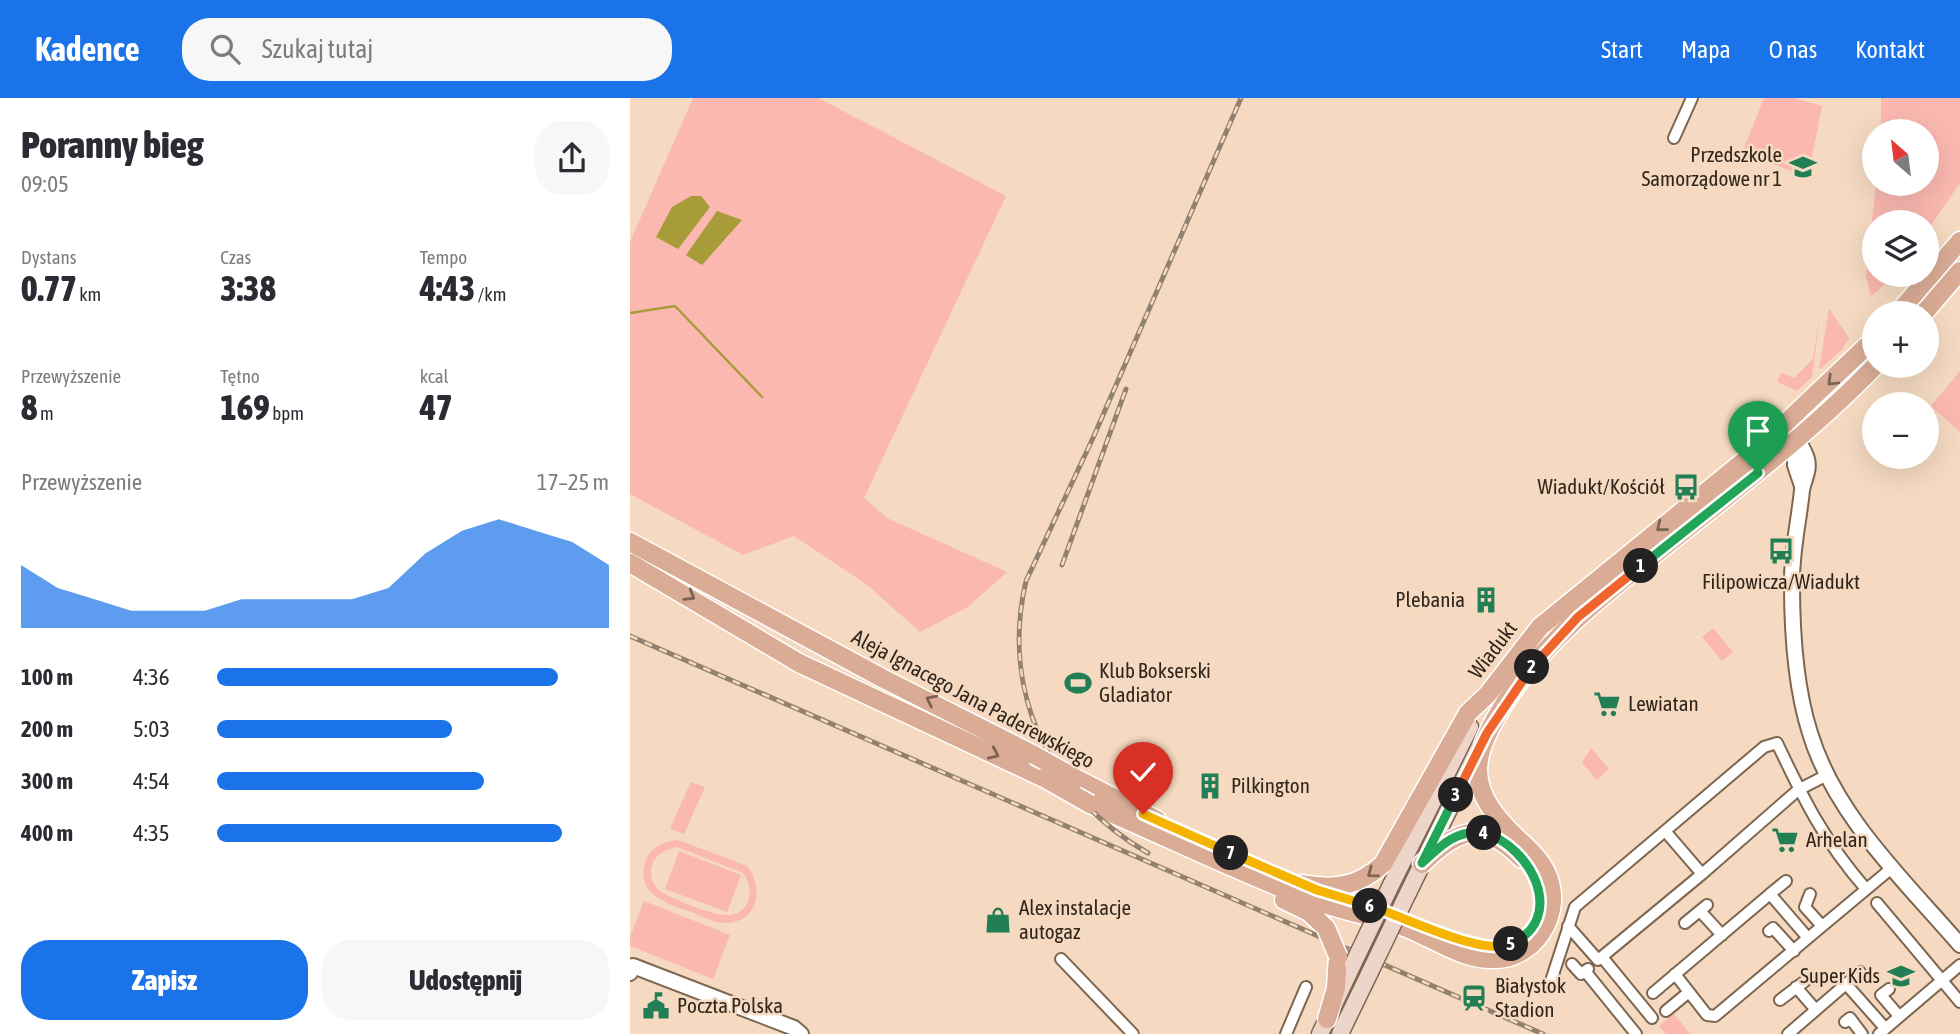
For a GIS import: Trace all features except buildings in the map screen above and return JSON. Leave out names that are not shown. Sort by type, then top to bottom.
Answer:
[{"type":"main road","points":[[1908,301],[1960,241]]},
{"type":"main road","points":[[1934,301],[1960,271]]},
{"type":"main road","name":"Wiadukt","points":[[1324,1026],[1342,990],[1346,960],[1391,885],[1488,694],[1523,645],[1555,612],[1755,452],[1862,351]]},
{"type":"main road","name":"Wiadukt","points":[[1340,1034],[1479,748],[1520,682],[1566,629],[1795,439],[1862,378]]},
{"type":"main road","name":"Aleja Ignacego Jana Paderewskiego","points":[[630,542],[1143,814],[1302,884]]},
{"type":"main road","name":"Aleja Ignacego Jana Paderewskiego","points":[[630,563],[799,663],[1044,778],[1090,804]]},
{"type":"main road","points":[[1302,884],[1346,886],[1366,878],[1383,864],[1468,713],[1488,694]]},
{"type":"main road","points":[[1090,804],[1302,896],[1369,915],[1472,957],[1496,960],[1517,954],[1538,938],[1548,922],[1553,895],[1547,872],[1540,861],[1487,805],[1478,775],[1479,748]]},
{"type":"main road","points":[[1090,804],[1169,849],[1297,906],[1326,928],[1346,960],[1324,1026]]},
{"type":"main road","points":[[1302,884],[1388,911],[1483,948],[1506,947],[1519,941],[1537,918],[1541,898],[1535,876],[1519,856],[1495,836],[1476,832],[1464,833],[1442,844],[1422,863]]},
{"type":"street","points":[[1674,138],[1692,98]]},
{"type":"street","points":[[1789,421],[1795,439],[1795,465],[1802,486],[1791,580],[1795,649],[1810,734],[1827,775],[1862,829],[1960,945]]},
{"type":"street","points":[[1773,731],[1798,790],[1837,856],[1866,889]]},
{"type":"street","points":[[1551,981],[1577,904],[1764,747],[1777,743]]},
{"type":"street","points":[[1572,964],[1581,974],[1798,790],[1827,775]]},
{"type":"street","points":[[1665,831],[1702,874]]},
{"type":"street","points":[[1675,974],[1707,1015],[1715,1016],[1894,867]]},
{"type":"street","points":[[1653,993],[1786,881]]},
{"type":"street","points":[[1770,894],[1808,939]]},
{"type":"street","points":[[1810,894],[1805,907],[1822,926]]},
{"type":"street","points":[[1877,903],[1960,1002]]},
{"type":"street","points":[[1685,923],[1703,908],[1722,935]]},
{"type":"street","points":[[1568,926],[1652,1018]]},
{"type":"street","points":[[1769,930],[1773,928],[1794,951]]},
{"type":"street","points":[[1061,959],[1133,1034]]},
{"type":"street","points":[[1846,984],[1882,1031],[1960,965]]},
{"type":"street","points":[[631,968],[795,1032]]},
{"type":"street","points":[[1585,971],[1636,1034]]},
{"type":"street","points":[[1788,1034],[1860,972]]},
{"type":"street","points":[[1780,1000],[1800,984],[1816,1010]]},
{"type":"street","points":[[1286,1034],[1306,987]]},
{"type":"street","points":[[1889,989],[1881,995],[1899,1016]]},
{"type":"street","points":[[1666,1011],[1689,992]]},
{"type":"street","points":[[1845,1022],[1850,1018],[1862,1034]]},
{"type":"shaded area","points":[[693,98],[818,98],[1006,196],[864,498],[887,518],[1007,572],[968,607],[920,632],[866,584],[794,536],[743,555],[630,494],[630,242]]},
{"type":"shaded area","points":[[1764,98],[1794,98],[1822,106],[1808,177],[1742,153]]},
{"type":"shaded area","points":[[1881,98],[1960,98],[1960,183],[1939,214],[1939,210],[1873,210],[1875,196],[1939,196],[1939,119],[1881,119]]},
{"type":"shaded area","points":[[691,196],[701,196],[710,207],[678,249],[656,237],[672,207]]},
{"type":"shaded area","points":[[717,211],[742,220],[702,265],[686,255]]},
{"type":"shaded area","points":[[1869,287],[1881,287],[1871,297]]},
{"type":"shaded area","points":[[1821,307],[1812,377],[1797,391],[1777,382],[1781,373],[1794,378],[1813,359]]},
{"type":"shaded area","points":[[1829,308],[1849,338],[1842,350],[1819,370]]},
{"type":"shaded area","points":[[1960,371],[1960,432],[1939,413],[1939,396]]},
{"type":"shaded area","points":[[1713,628],[1733,652],[1722,661],[1702,637]]},
{"type":"shaded area","points":[[1591,748],[1609,769],[1597,780],[1582,763]]},
{"type":"shaded area","points":[[691,782],[705,787],[684,834],[670,828]]},
{"type":"shaded area","points":[[678,840],[747,866],[756,883],[757,893],[752,910],[738,921],[718,922],[656,896],[645,883],[645,863],[657,846]],"holes":[[[677,847],[743,873],[749,887],[748,901],[740,911],[725,915],[691,906],[664,893],[655,885],[651,872],[659,855]]]},
{"type":"shaded area","points":[[679,851],[741,875],[727,912],[665,889]]},
{"type":"shaded area","points":[[644,901],[730,935],[713,979],[630,946],[630,937]]},
{"type":"shaded area","points":[[1674,1014],[1690,1034],[1666,1034],[1659,1026]]},
{"type":"waterway","points":[[630,313],[675,306],[762,397]]},
{"type":"railway","points":[[1148,853],[1114,830],[1084,802],[1059,772],[1040,738],[1027,701],[1020,662],[1020,622],[1026,581],[1093,438],[1241,98]]},
{"type":"railway","points":[[1062,565],[1126,389]]},
{"type":"railway","points":[[630,636],[1543,1034]]},
{"type":"place","name":"Przedszkole Samorządowe nr 1","points":[[1803,167]]},
{"type":"place","name":"Wiadukt/Kościół","points":[[1686,487]]},
{"type":"place","name":"Filipowicza/Wiadukt","points":[[1781,551]]},
{"type":"place","name":"Plebania","points":[[1486,600]]},
{"type":"place","name":"Klub Bokserski Gladiator","points":[[1078,683]]},
{"type":"place","name":"Lewiatan","points":[[1607,704]]},
{"type":"place","name":"Pilkington","points":[[1210,786]]},
{"type":"place","name":"Arhelan","points":[[1785,840]]},
{"type":"place","name":"Alex instalacje autogaz","points":[[998,920]]},
{"type":"place","name":"Super Kids","points":[[1901,976]]},
{"type":"place","name":"Białystok Stadion","points":[[1474,998]]},
{"type":"place","name":"Poczta Polska","points":[[656,1006]]},
{"type":"route","points":[[1143,814],[1317,890],[1388,911],[1473,945],[1496,948],[1519,941],[1537,918],[1540,910],[1540,889],[1528,865],[1495,836],[1476,832],[1453,837],[1422,863],[1479,748],[1508,698],[1566,629],[1605,594],[1758,473]]}]
